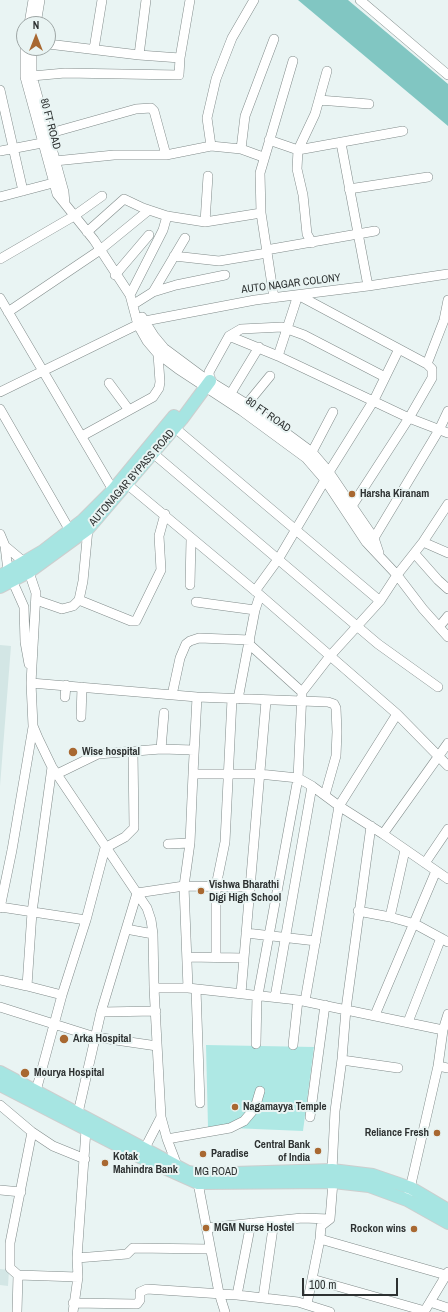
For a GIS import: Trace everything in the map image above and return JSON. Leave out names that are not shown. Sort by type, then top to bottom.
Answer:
[{"type":"main road","name":"AUTONAGAR BYPASS ROAD","points":[[150,451],[175,428],[205,382]]},
{"type":"main road","name":"AUTONAGAR BYPASS ROAD","points":[[0,587],[7,576],[27,567],[73,535],[88,529],[205,382]]},
{"type":"main road","name":"AUTONAGAR BYPASS ROAD","points":[[73,535],[113,490],[124,482]]},
{"type":"main road","name":"MG ROAD","points":[[0,1072],[188,1172],[201,1174],[332,1170],[373,1175],[411,1188],[448,1210]]},
{"type":"main road","name":"MG ROAD","points":[[0,1085],[86,1130],[198,1183],[333,1182],[369,1186],[407,1200],[448,1223]]},
{"type":"street","points":[[30,16],[33,0]]},
{"type":"street","points":[[37,16],[40,0]]},
{"type":"street","points":[[94,49],[102,0]]},
{"type":"street","points":[[139,55],[146,0]]},
{"type":"street","points":[[32,76],[66,73],[179,75],[180,58],[190,0]]},
{"type":"street","points":[[211,146],[207,118],[216,79],[232,38],[254,0]]},
{"type":"street","points":[[360,0],[448,75]]},
{"type":"street","points":[[241,149],[245,116],[274,39]]},
{"type":"street","points":[[56,45],[139,55],[180,58]]},
{"type":"street","name":"80 FT ROAD","points":[[25,56],[25,77],[57,194],[87,232],[130,295],[147,341],[158,354],[205,382],[231,393],[312,452],[366,542],[397,575],[448,637]]},
{"type":"street","name":"80 FT ROAD","points":[[32,56],[32,76],[54,161],[64,192],[65,204]]},
{"type":"street","points":[[274,298],[261,213],[260,172],[263,157],[293,61]]},
{"type":"street","points":[[312,243],[308,234],[303,195],[297,169],[298,150],[316,114],[327,71]]},
{"type":"street","points":[[0,90],[23,191]]},
{"type":"street","points":[[319,100],[369,104]]},
{"type":"street","points":[[47,134],[136,109],[151,108],[154,111],[166,155]]},
{"type":"street","points":[[269,140],[298,150],[403,131]]},
{"type":"street","points":[[0,151],[42,143]]},
{"type":"street","points":[[341,143],[368,286]]},
{"type":"street","points":[[54,161],[102,156],[166,155],[211,146],[241,149],[263,157]]},
{"type":"street","points":[[205,222],[208,176]]},
{"type":"street","points":[[349,189],[428,178]]},
{"type":"street","points":[[0,198],[53,183]]},
{"type":"street","points":[[0,259],[74,216],[102,196]]},
{"type":"street","points":[[87,232],[124,199],[167,216],[205,222],[261,213]]},
{"type":"street","points":[[8,312],[100,250],[149,210]]},
{"type":"street","points":[[130,295],[163,230],[167,216]]},
{"type":"street","points":[[174,256],[219,261],[357,233],[375,231]]},
{"type":"street","points":[[115,275],[149,235]]},
{"type":"street","points":[[153,292],[184,238]]},
{"type":"street","name":"AUTO NAGAR COLONY","points":[[0,392],[141,323],[274,298],[448,274]]},
{"type":"street","points":[[134,304],[153,292],[176,285],[226,275]]},
{"type":"street","points":[[278,356],[298,295],[427,364],[432,369],[432,378],[409,418],[352,506]]},
{"type":"street","points":[[0,298],[113,490]]},
{"type":"street","points":[[427,364],[444,320],[448,300]]},
{"type":"street","name":"80 FT ROAD","points":[[141,323],[164,348],[205,382],[295,449],[327,476],[352,506],[374,538],[381,558]]},
{"type":"street","points":[[205,382],[229,336],[241,329],[287,328],[304,335],[385,377]]},
{"type":"street","points":[[229,336],[258,347],[374,400],[409,418],[443,432]]},
{"type":"street","points":[[231,393],[258,347]]},
{"type":"street","points":[[216,958],[216,886],[225,842],[227,774],[235,699],[250,642],[258,593],[295,528],[374,400],[399,349]]},
{"type":"street","points":[[82,436],[153,397],[159,388],[158,354]]},
{"type":"street","points":[[247,404],[270,376]]},
{"type":"street","points":[[109,383],[129,410]]},
{"type":"street","points":[[0,409],[73,535]]},
{"type":"street","points":[[374,538],[443,432],[448,411]]},
{"type":"street","points":[[312,452],[333,412]]},
{"type":"street","points":[[175,428],[231,477],[295,528],[380,601]]},
{"type":"street","points":[[150,451],[250,536],[279,558],[358,627],[414,670],[438,686]]},
{"type":"street","points":[[124,482],[165,514],[191,539],[258,593],[397,714],[448,766]]},
{"type":"street","points":[[256,1044],[257,995],[298,778],[302,696],[330,656],[358,627],[380,601],[397,575],[415,554],[448,504]]},
{"type":"street","points":[[79,600],[131,621],[136,621],[161,570],[160,536],[165,514]]},
{"type":"street","points":[[36,600],[62,609],[73,606],[79,600],[83,581],[88,529]]},
{"type":"street","points":[[0,534],[5,546],[7,576],[24,607],[26,653],[31,671]]},
{"type":"street","points":[[190,585],[191,539]]},
{"type":"street","points":[[423,542],[448,554]]},
{"type":"street","points":[[5,546],[27,567],[35,587],[36,600],[31,671],[34,726],[12,850],[0,907],[86,920]]},
{"type":"street","points":[[415,554],[448,589]]},
{"type":"street","points":[[196,602],[255,610]]},
{"type":"street","points":[[439,627],[448,616]]},
{"type":"street","points":[[172,695],[180,658],[190,641],[199,638],[250,642],[302,696]]},
{"type":"street","points":[[31,683],[197,697],[266,701],[302,696],[334,704],[336,708],[336,756],[325,795]]},
{"type":"street","points":[[65,697],[66,685]]},
{"type":"street","points":[[81,717],[82,687]]},
{"type":"street","points":[[197,697],[190,843],[184,886],[187,957],[192,988],[200,1103]]},
{"type":"street","points":[[241,993],[266,701]]},
{"type":"street","points":[[162,749],[164,713]]},
{"type":"street","points":[[293,1045],[316,940],[339,806],[397,714]]},
{"type":"street","points":[[34,726],[54,770],[105,848],[147,908],[153,934],[154,988],[162,1117],[167,1139],[182,1176]]},
{"type":"street","points":[[383,834],[448,743]]},
{"type":"street","points":[[54,770],[98,754],[162,749],[194,750]]},
{"type":"street","points":[[36,1091],[62,995],[86,920],[105,848],[124,837],[134,828],[133,751]]},
{"type":"street","points":[[27,986],[32,912],[54,770]]},
{"type":"street","points":[[193,774],[259,774],[298,778],[448,879]]},
{"type":"street","points":[[275,997],[312,786]]},
{"type":"street","points":[[332,1170],[335,1111],[342,1060],[346,1009],[358,911],[371,826]]},
{"type":"street","points":[[425,863],[448,829]]},
{"type":"street","points":[[168,844],[190,843]]},
{"type":"street","points":[[390,917],[405,850]]},
{"type":"street","points":[[375,1015],[415,924],[436,871]]},
{"type":"street","points":[[136,892],[184,886],[249,887]]},
{"type":"street","points":[[78,1113],[101,1012],[136,892]]},
{"type":"street","points":[[358,911],[390,917],[415,924],[444,940],[408,1022]]},
{"type":"street","points":[[126,929],[153,934]]},
{"type":"street","points":[[246,933],[316,940]]},
{"type":"street","points":[[187,957],[244,958]]},
{"type":"street","points":[[0,980],[62,995]]},
{"type":"street","points":[[154,988],[192,988],[275,997],[346,1009],[443,1030]]},
{"type":"street","points":[[310,1117],[325,1005]]},
{"type":"street","points":[[0,1007],[31,1016],[54,1026],[95,1037],[157,1046]]},
{"type":"street","points":[[101,1012],[156,1011]]},
{"type":"street","points":[[407,1200],[438,1066],[443,1030],[448,1014]]},
{"type":"street","points":[[342,1060],[398,1068]]},
{"type":"street","points":[[438,1066],[448,1068]]},
{"type":"street","points":[[167,1139],[230,1128],[244,1121],[255,1108],[260,1091]]},
{"type":"street","points":[[0,1105],[32,1132],[62,1151],[85,1159]]},
{"type":"street","points":[[145,1148],[162,1117]]},
{"type":"street","points":[[86,1130],[77,1258],[78,1277],[73,1307],[132,1308],[139,1303],[140,1292],[147,1289],[219,1293],[298,1302],[330,1312]]},
{"type":"street","points":[[10,1268],[10,1244],[32,1132]]},
{"type":"street","points":[[307,1304],[320,1239],[321,1226],[330,1219],[333,1182]]},
{"type":"street","points":[[198,1183],[219,1293],[225,1312]]},
{"type":"street","points":[[0,1190],[21,1192]]},
{"type":"street","points":[[206,1228],[302,1218],[330,1219]]},
{"type":"street","points":[[263,1298],[274,1221]]},
{"type":"street","points":[[237,1295],[251,1223]]},
{"type":"street","points":[[312,1279],[425,1311],[447,1273],[320,1239]]},
{"type":"street","points":[[77,1258],[127,1254],[133,1248],[210,1249]]},
{"type":"street","points":[[0,1267],[10,1268],[18,1275],[78,1277]]},
{"type":"street","points":[[17,1312],[18,1275]]},
{"type":"street","points":[[297,1312],[298,1302]]},
{"type":"street","points":[[430,1302],[448,1308]]},
{"type":"shaded area","points":[[298,0],[348,0],[448,84],[448,126]]},
{"type":"shaded area","points":[[0,645],[11,646],[0,786]]},
{"type":"shaded area","points":[[206,1045],[314,1047],[303,1131],[208,1127]]},
{"type":"shaded area","points":[[0,1269],[9,1270],[8,1286],[0,1285]]},
{"type":"place","name":"Harsha Kiranam","points":[[352,494]]},
{"type":"place","name":"Wise hospital","points":[[73,752]]},
{"type":"place","name":"Vishwa Bharathi Digi High School","points":[[201,891]]},
{"type":"place","name":"Arka Hospital","points":[[64,1039]]},
{"type":"place","name":"Mourya Hospital","points":[[25,1073]]},
{"type":"place","name":"Nagamayya Temple","points":[[235,1107]]},
{"type":"place","name":"Reliance Fresh","points":[[437,1133]]},
{"type":"place","name":"Central Bank of India","points":[[318,1151]]},
{"type":"place","name":"Paradise","points":[[203,1154]]},
{"type":"place","name":"Kotak Mahindra Bank","points":[[105,1163]]},
{"type":"place","name":"MGM Nurse Hostel","points":[[206,1228]]},
{"type":"place","name":"Rockon wins","points":[[414,1229]]}]
